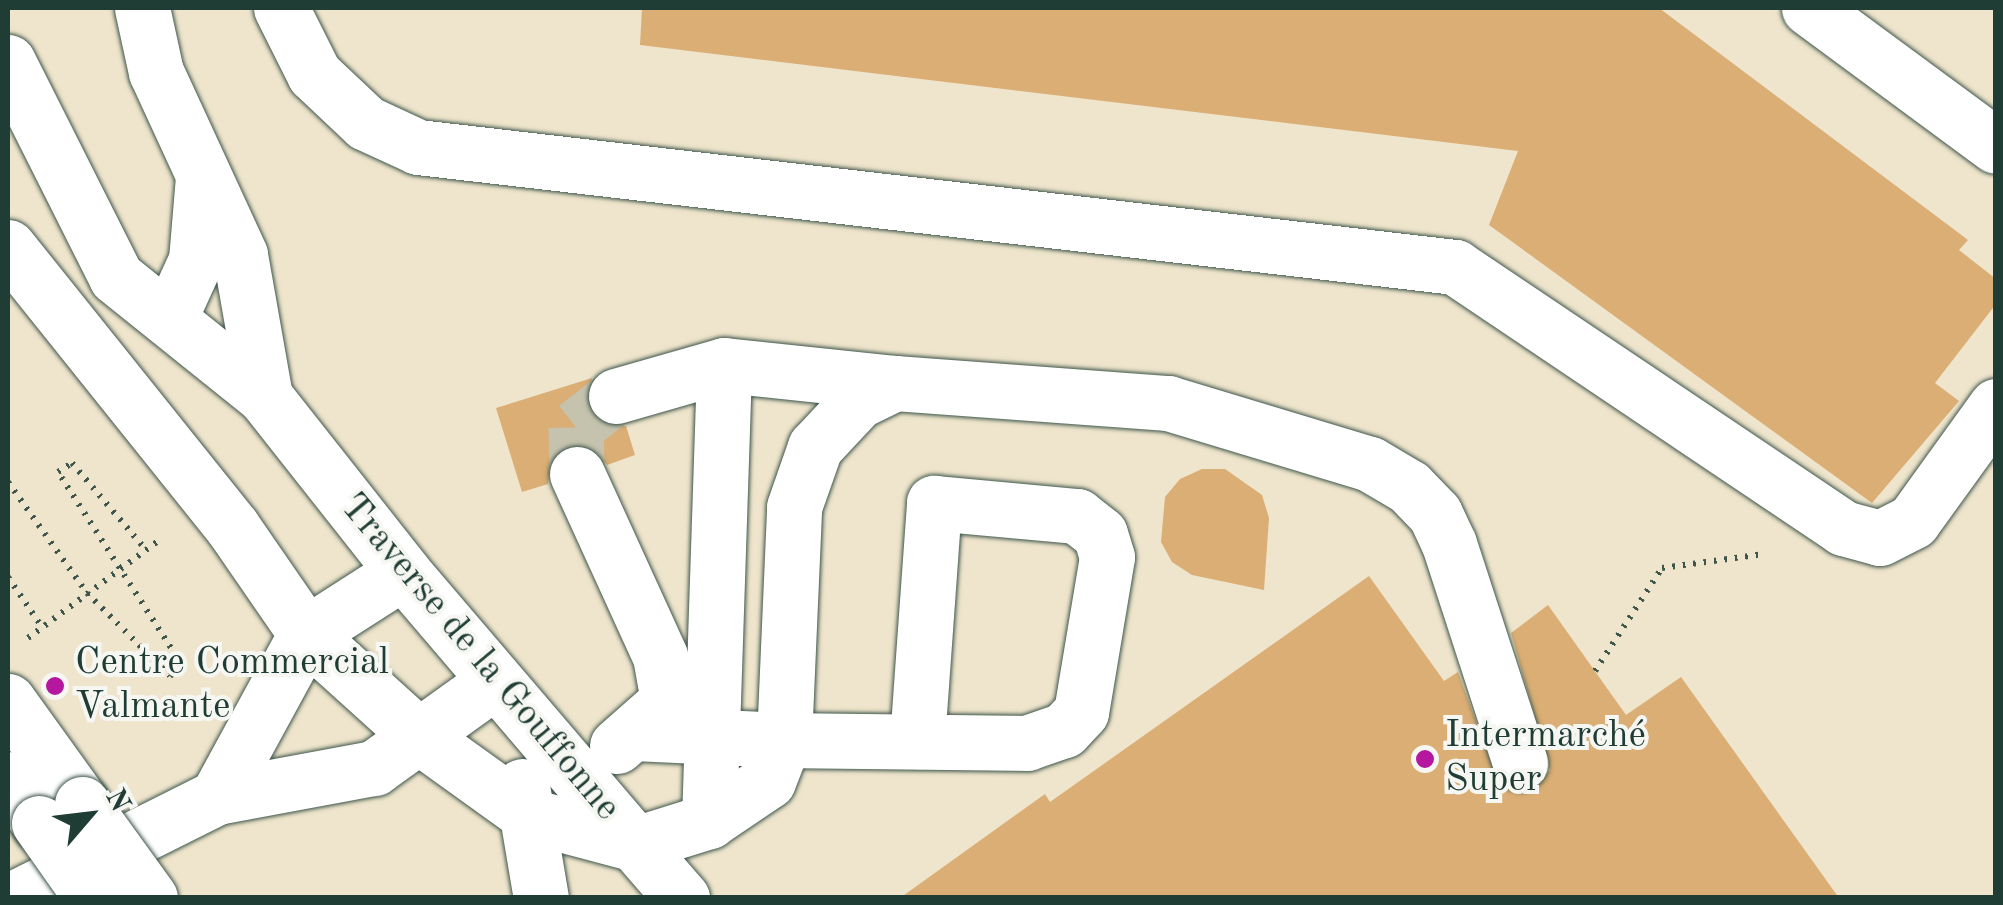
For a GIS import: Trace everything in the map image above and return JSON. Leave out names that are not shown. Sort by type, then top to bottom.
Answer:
[{"type":"street","points":[[142,8],[156,72],[204,169],[240,255],[265,397]]},
{"type":"street","points":[[280,8],[314,74],[366,123],[418,147],[1454,267],[1843,528],[1880,538],[1913,521],[1996,406]]},
{"type":"street","points":[[1810,8],[1996,146]]},
{"type":"street","name":"Traverse de la Gouffonne","points":[[8,62],[116,277],[265,397],[403,572],[635,844]]},
{"type":"street","points":[[169,319],[196,260],[204,169]]},
{"type":"street","points":[[8,244],[116,277]]},
{"type":"street","name":"Traverse de la Gouffonne","points":[[8,244],[233,528],[306,634],[420,738],[530,816],[635,844]]},
{"type":"street","points":[[709,821],[724,365]]},
{"type":"street","points":[[616,396],[724,365],[894,384],[1168,402],[1370,464],[1409,487],[1434,514],[1449,544],[1520,762]]},
{"type":"street","points":[[682,898],[635,844],[709,821],[768,781],[784,740],[794,507],[815,447],[858,401],[894,384]]},
{"type":"street","points":[[577,474],[660,656],[668,701],[579,776]]},
{"type":"street","points":[[634,733],[784,740],[1027,743],[1064,730],[1082,712],[1107,557],[1100,534],[1077,516],[934,503],[917,740]]},
{"type":"street","points":[[217,796],[306,634],[403,572]]},
{"type":"street","points":[[15,898],[217,796],[374,768],[495,682],[530,816],[541,898]]},
{"type":"street","points":[[8,702],[60,814],[92,898]]},
{"type":"street","points":[[8,779],[60,814],[150,898]]},
{"type":"path","points":[[8,482],[87,594],[170,676],[182,665],[124,567],[58,472],[72,463],[146,550],[124,567],[87,594],[42,627],[8,577]]},
{"type":"path","points":[[1594,671],[1662,568],[1756,560]]},
{"type":"building","points":[[642,8],[1659,8],[1968,240],[1959,250],[1996,279],[1996,304],[1935,383],[1959,401],[1872,503],[1489,225],[1518,151],[640,45]]},
{"type":"building","points":[[592,378],[586,406],[608,426],[626,426],[635,455],[607,465],[594,448],[565,445],[551,457],[548,484],[522,492],[496,408]]},
{"type":"building","points":[[1202,469],[1225,469],[1262,495],[1269,518],[1264,590],[1192,575],[1172,562],[1161,542],[1165,497],[1180,479]]},
{"type":"building","name":"Intermarché Super","points":[[1369,576],[1444,681],[1458,672],[1500,787],[1529,793],[1550,770],[1511,633],[1548,605],[1626,715],[1681,677],[1839,898],[900,898],[1045,794],[1050,802]]},
{"type":"tunnel","points":[[577,474],[576,427],[616,396]]},
{"type":"place","name":"Centre Commercial Valmante","points":[[55,686]]},
{"type":"place","name":"Intermarché Super","points":[[1425,759]]}]
